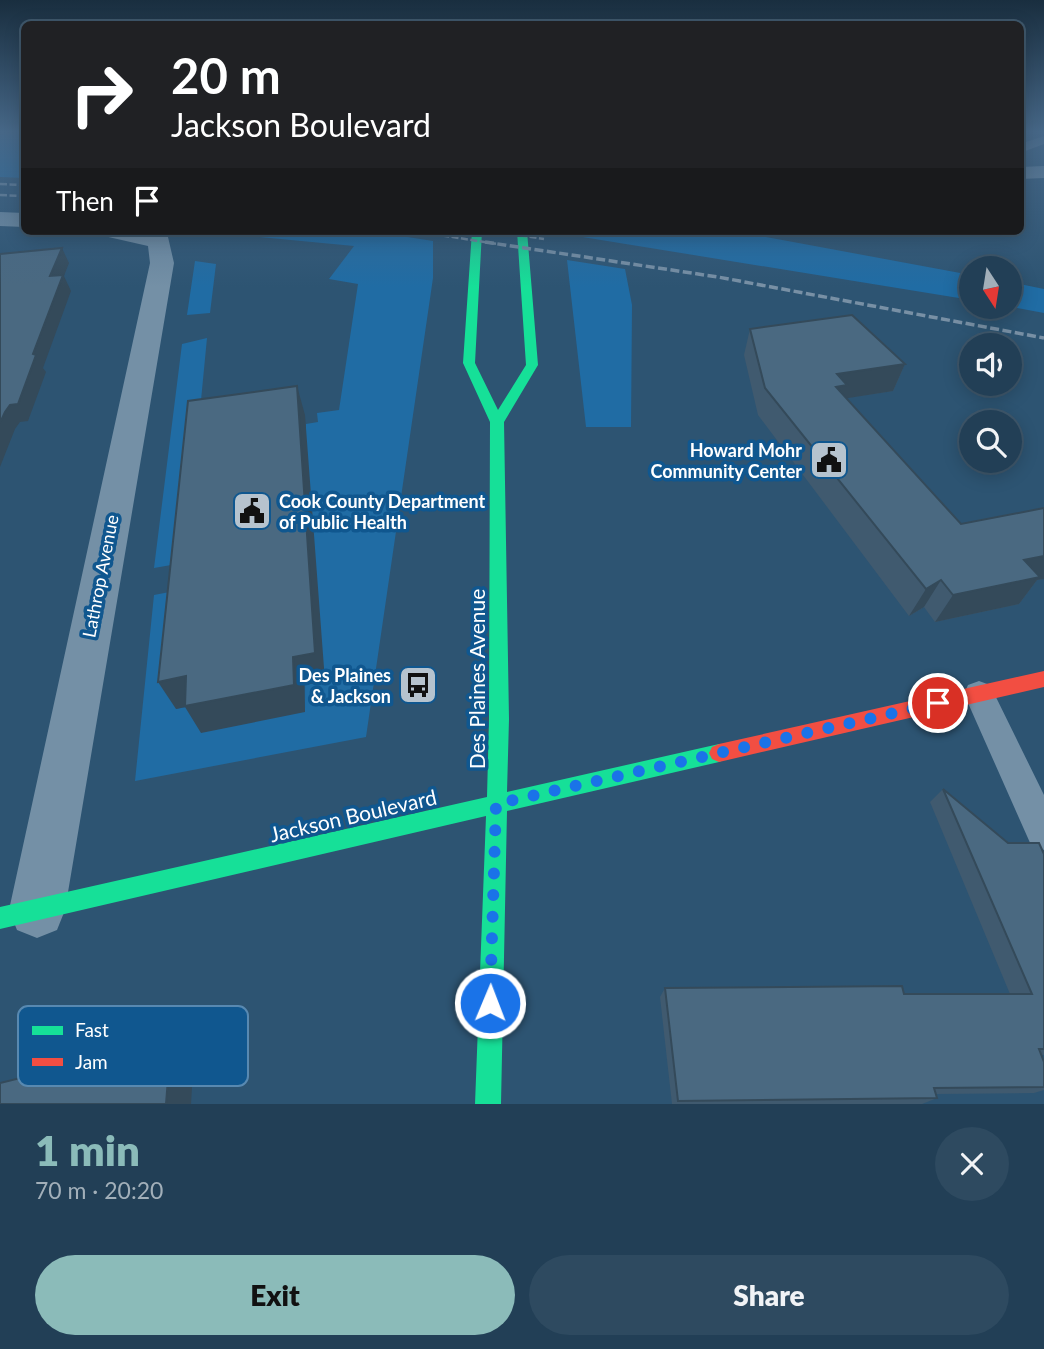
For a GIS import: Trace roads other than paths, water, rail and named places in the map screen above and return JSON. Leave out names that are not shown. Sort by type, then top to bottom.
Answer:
[{"type":"main road","name":"Des Plaines Avenue","points":[[477,235],[468,363],[497,422],[499,719],[488,1104]]},
{"type":"main road","points":[[497,422],[532,365],[522,235]]},
{"type":"main road","name":"Jackson Boulevard","points":[[18,914],[1044,679]]},
{"type":"street","points":[[0,219],[21,220]]},
{"type":"street","name":"Lathrop Avenue","points":[[18,914],[162,264],[160,242],[129,235]]},
{"type":"lane","points":[[979,694],[1044,833]]},
{"type":"railway","points":[[0,184],[21,185]]},
{"type":"railway","points":[[0,195],[21,196]]},
{"type":"railway","points":[[440,235],[497,244]]},
{"type":"railway","points":[[518,235],[544,239]]},
{"type":"railway","points":[[485,242],[718,277],[1044,338]]},
{"type":"place","name":"Howard Mohr Community Center","points":[[829,460]]},
{"type":"place","name":"Cook County Department of Public Health","points":[[252,511]]},
{"type":"place","name":"Des Plaines & Jackson","points":[[418,685]]}]
